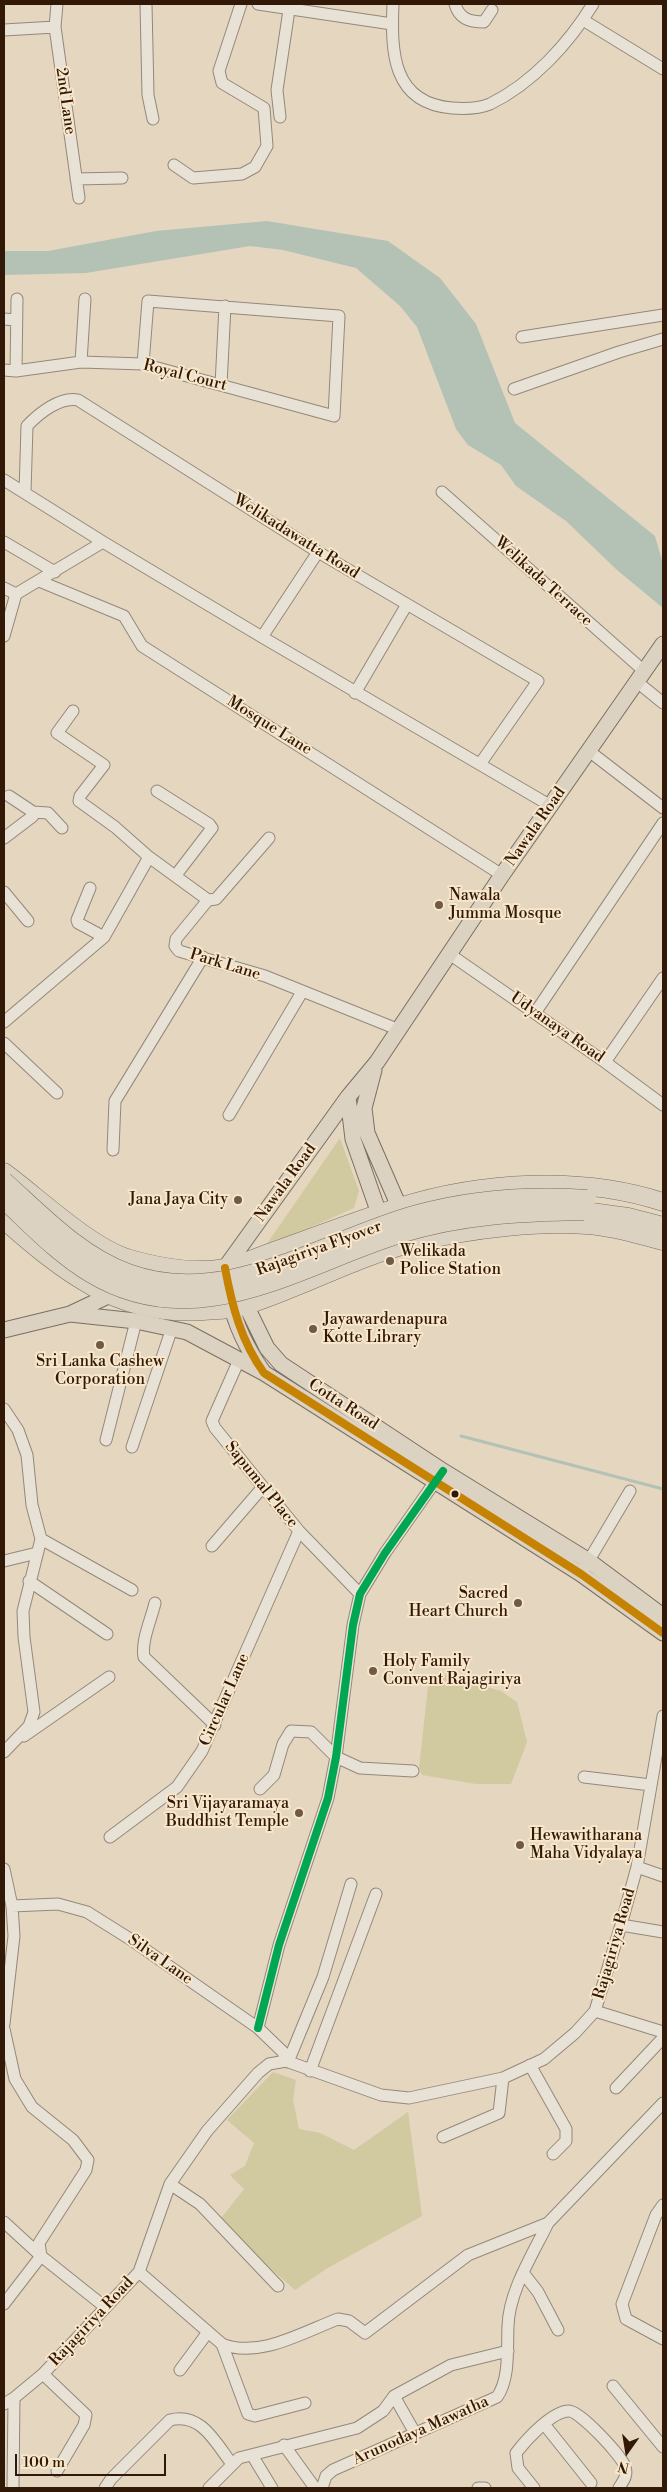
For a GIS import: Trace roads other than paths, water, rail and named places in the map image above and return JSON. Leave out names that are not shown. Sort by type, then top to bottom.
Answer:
[{"type":"highway","points":[[4,1172],[91,1239],[126,1257],[175,1270],[225,1268],[399,1207],[424,1200],[511,1185],[550,1184],[590,1187],[618,1191],[663,1202]]},
{"type":"highway","name":"Rajagiriya Flyover","points":[[4,1181],[74,1243],[92,1256],[128,1273],[165,1283],[188,1285],[236,1279],[399,1219],[437,1209],[482,1201],[525,1197],[587,1199],[636,1206],[663,1214]]},
{"type":"highway","points":[[511,1185],[463,1203],[458,1212],[465,1221],[515,1225],[604,1227],[663,1241]]},
{"type":"highway","name":"Rajagiriya Flyover","points":[[4,1200],[58,1250],[89,1273],[132,1292],[176,1299],[210,1299],[236,1294],[400,1234],[467,1218],[529,1212],[597,1212],[628,1217],[663,1226]]},
{"type":"highway","points":[[4,1220],[77,1279],[108,1296],[125,1303],[180,1313],[240,1307],[393,1249],[414,1243],[515,1225]]},
{"type":"main road","name":"Nawala Road","points":[[225,1268],[348,1097],[377,1062],[502,875],[663,644]]},
{"type":"main road","name":"Nawala Road","points":[[377,1062],[364,1108],[367,1133],[414,1243]]},
{"type":"main road","points":[[348,1097],[353,1139],[393,1249]]},
{"type":"main road","points":[[4,1330],[70,1314],[108,1296],[126,1257]]},
{"type":"main road","points":[[225,1268],[240,1307]]},
{"type":"main road","points":[[125,1303],[266,1374],[278,1361]]},
{"type":"main road","name":"Cotta Road","points":[[240,1307],[267,1348],[278,1361],[440,1476]]},
{"type":"main road","name":"Cotta Road","points":[[240,1307],[253,1357],[266,1374],[440,1476],[663,1616]]},
{"type":"main road","points":[[70,1314],[136,1321],[179,1330]]},
{"type":"main road","name":"Cotta Road","points":[[585,1567],[663,1633]]},
{"type":"street","name":"2nd Lane","points":[[57,4],[55,27],[79,198]]},
{"type":"street","points":[[146,4],[148,95],[153,119]]},
{"type":"street","points":[[174,165],[193,178],[242,174],[255,167],[267,146],[264,108],[222,83],[218,71],[241,4]]},
{"type":"street","points":[[258,4],[392,24]]},
{"type":"street","points":[[393,4],[394,61],[409,90],[435,106],[469,109],[489,104],[531,77],[576,32],[593,4]]},
{"type":"street","points":[[455,4],[462,17],[470,22],[484,22],[492,10]]},
{"type":"street","points":[[280,117],[277,90],[289,10]]},
{"type":"street","points":[[583,20],[663,69]]},
{"type":"street","points":[[4,30],[55,27]]},
{"type":"street","points":[[76,180],[122,178]]},
{"type":"street","points":[[10,371],[17,299]]},
{"type":"street","points":[[81,362],[86,299]]},
{"type":"street","points":[[143,364],[148,301],[224,306],[221,385]]},
{"type":"street","name":"Royal Court","points":[[10,371],[81,362],[143,364],[334,416],[339,316],[224,306]]},
{"type":"street","points":[[522,337],[663,315]]},
{"type":"street","points":[[4,319],[16,320]]},
{"type":"street","points":[[514,389],[619,352],[663,339]]},
{"type":"street","name":"Welikadawatta Road","points":[[25,492],[27,426],[62,401],[70,398],[78,400],[406,606],[538,681],[480,764]]},
{"type":"street","points":[[4,480],[103,542],[355,693],[551,806]]},
{"type":"street","name":"Welikada Terrace","points":[[442,492],[552,592],[640,676],[663,703]]},
{"type":"street","points":[[4,542],[54,572]]},
{"type":"street","points":[[4,636],[16,594],[103,542]]},
{"type":"street","points":[[262,637],[318,552]]},
{"type":"street","name":"Mosque Lane","points":[[39,581],[124,616],[142,646],[502,875]]},
{"type":"street","points":[[4,588],[16,594]]},
{"type":"street","points":[[355,693],[406,606]]},
{"type":"street","points":[[73,710],[57,733],[104,765],[80,796],[79,801],[115,826],[149,857],[208,900],[216,899],[269,838]]},
{"type":"street","points":[[589,751],[663,808]]},
{"type":"street","points":[[157,790],[209,824],[212,828],[176,875]]},
{"type":"street","points":[[9,796],[33,812],[48,813],[62,828]]},
{"type":"street","points":[[4,838],[33,816],[33,812]]},
{"type":"street","points":[[535,1013],[663,823]]},
{"type":"street","points":[[4,1022],[104,937],[149,857]]},
{"type":"street","points":[[90,888],[77,920],[78,923],[104,937]]},
{"type":"street","points":[[4,892],[28,921]]},
{"type":"street","name":"Park Lane","points":[[208,900],[176,939],[175,946],[179,951],[265,976],[397,1030]]},
{"type":"street","name":"Udyanaya Road","points":[[448,954],[605,1062],[663,1105]]},
{"type":"street","points":[[113,1150],[115,1101],[202,957]]},
{"type":"street","points":[[605,1062],[663,978]]},
{"type":"street","points":[[229,1115],[302,992]]},
{"type":"street","points":[[4,1043],[57,1093]]},
{"type":"street","points":[[106,1440],[136,1321]]},
{"type":"street","points":[[132,1447],[179,1330]]},
{"type":"street","name":"Sapumal Place","points":[[239,1360],[212,1421],[215,1428],[299,1531],[360,1594]]},
{"type":"street","points":[[4,1409],[18,1430],[27,1455],[32,1505],[41,1539],[23,1611],[24,1636],[34,1712],[29,1726],[4,1752]]},
{"type":"street","points":[[258,2028],[279,1945],[328,1798],[336,1757],[353,1625],[360,1594],[390,1546],[440,1476]]},
{"type":"street","points":[[212,1546],[262,1488]]},
{"type":"street","points":[[585,1567],[630,1491]]},
{"type":"street","name":"Circular Lane","points":[[110,1837],[177,1787],[202,1751],[299,1531]]},
{"type":"street","points":[[41,1539],[132,1590]]},
{"type":"street","points":[[4,1561],[38,1553]]},
{"type":"street","points":[[30,1581],[107,1634]]},
{"type":"street","points":[[155,1603],[149,1630],[144,1639],[144,1658],[215,1725]]},
{"type":"street","points":[[13,1743],[109,1677]]},
{"type":"street","name":"Rajagiriya Road","points":[[9,2401],[43,2374],[139,2272],[170,2184],[207,2131],[258,2073],[269,2064],[287,2062],[381,2095],[409,2098],[503,2078],[544,2058],[575,2034],[595,2011],[621,1925],[637,1867],[663,1716]]},
{"type":"street","points":[[260,1789],[274,1775],[283,1744],[291,1731],[311,1732],[336,1757],[360,1768],[413,1771]]},
{"type":"street","points":[[584,1777],[652,1784]]},
{"type":"street","points":[[637,1867],[663,1876]]},
{"type":"street","points":[[4,1869],[6,1893],[12,1906],[14,1936],[7,1964],[4,2024]]},
{"type":"street","points":[[287,2062],[323,1977],[351,1884]]},
{"type":"street","points":[[310,2071],[376,1894]]},
{"type":"street","name":"Silva Lane","points":[[12,1906],[58,1904],[87,1912],[130,1939],[258,2028],[283,2052],[287,2062]]},
{"type":"street","points":[[621,1925],[663,1932]]},
{"type":"street","points":[[595,2011],[663,2032]]},
{"type":"street","points":[[4,2028],[15,2079],[32,2107],[73,2140],[88,2160],[86,2170],[39,2243],[41,2256],[4,2304]]},
{"type":"street","points":[[616,2088],[663,2038]]},
{"type":"street","points":[[530,2065],[566,2129],[566,2142],[553,2154]]},
{"type":"street","points":[[443,2137],[499,2113],[503,2078]]},
{"type":"street","points":[[4,2084],[15,2079]]},
{"type":"street","points":[[139,2272],[222,2344],[233,2349],[260,2348],[338,2319],[349,2321],[365,2333],[468,2255],[548,2222],[663,2103]]},
{"type":"street","points":[[170,2184],[200,2204],[278,2286]]},
{"type":"street","points":[[663,2205],[656,2215],[622,2304],[626,2319],[663,2339]]},
{"type":"street","points":[[4,2222],[41,2256],[105,2307]]},
{"type":"street","name":"Arunodaya Mawatha","points":[[322,2488],[326,2476],[333,2470],[497,2397],[502,2390],[508,2351],[508,2324],[515,2295],[548,2222]]},
{"type":"street","points":[[524,2274],[538,2292],[558,2330]]},
{"type":"street","points":[[180,2370],[208,2332]]},
{"type":"street","points":[[222,2344],[248,2414],[255,2416],[305,2403]]},
{"type":"street","points":[[212,2486],[239,2458],[284,2445],[357,2428],[383,2411],[394,2396],[451,2365],[508,2351]]},
{"type":"street","points":[[43,2374],[86,2415],[84,2425],[57,2472]]},
{"type":"street","points":[[613,2386],[663,2447]]},
{"type":"street","points":[[394,2396],[415,2433]]},
{"type":"street","points":[[9,2401],[13,2488]]},
{"type":"street","points":[[534,2488],[518,2468],[516,2453],[525,2441],[558,2413],[571,2411],[583,2417],[625,2465],[626,2476],[619,2488]]},
{"type":"street","points":[[104,2488],[170,2420],[182,2416],[198,2422],[232,2464]]},
{"type":"street","points":[[544,2424],[591,2483]]},
{"type":"street","points":[[284,2445],[315,2488]]},
{"type":"street","points":[[252,2455],[272,2488]]},
{"type":"street","points":[[478,2488],[485,2488]]},
{"type":"waterway","points":[[461,1436],[663,1489]]},
{"type":"place","name":"Nawala Jumma Mosque","points":[[439,905]]},
{"type":"place","name":"Jana Jaya City","points":[[238,1200]]},
{"type":"place","name":"Welikada Police Station","points":[[390,1261]]},
{"type":"place","name":"Jayawardenapura Kotte Library","points":[[313,1329]]},
{"type":"place","name":"Sri Lanka Cashew Corporation","points":[[100,1345]]},
{"type":"place","name":"Sacred Heart Church","points":[[518,1603]]},
{"type":"place","name":"Holy Family Convent Rajagiriya","points":[[373,1671]]},
{"type":"place","name":"Sri Vijayaramaya Buddhist Temple","points":[[299,1813]]},
{"type":"place","name":"Hewawitharana Maha Vidyalaya","points":[[520,1845]]}]
